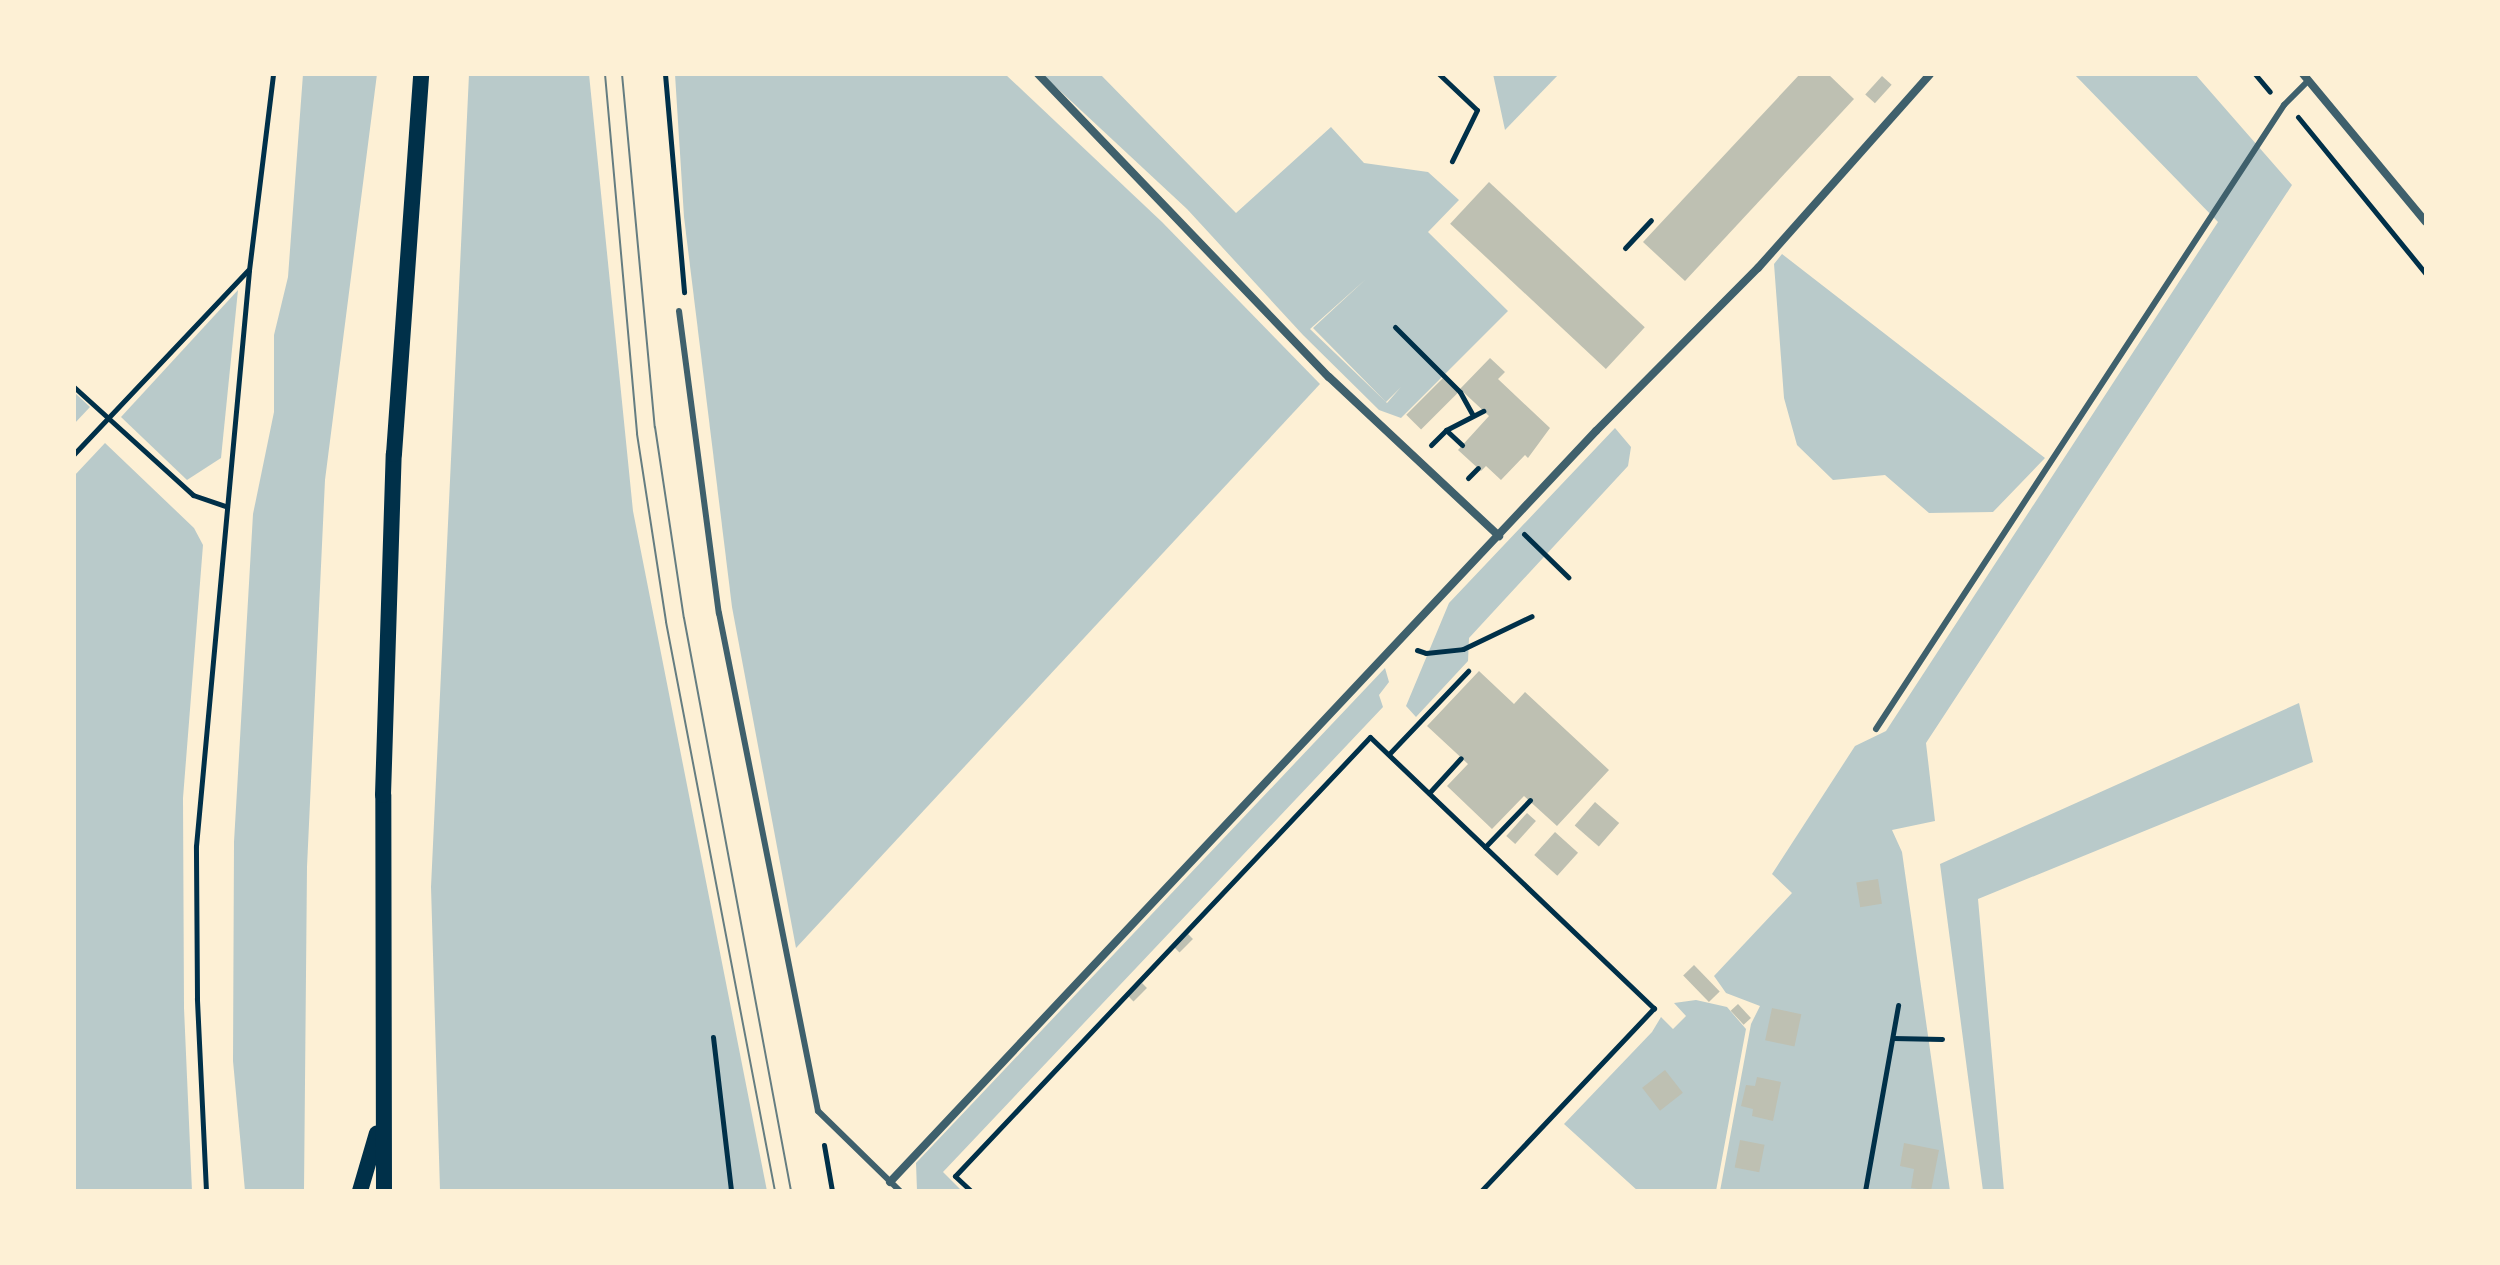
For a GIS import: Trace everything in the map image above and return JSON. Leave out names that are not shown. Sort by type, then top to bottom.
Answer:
[{"type":"main road","points":[[384,1191],[383,795],[394,454],[421,74]]},
{"type":"main road","points":[[360,1191],[382,1116]]},
{"type":"street","points":[[1038,74],[1329,377],[1499,536]]},
{"type":"street","points":[[890,1182],[1596,431],[1758,268],[1930,74]]},
{"type":"street","points":[[2306,77],[2426,222]]},
{"type":"lane","points":[[1876,729],[2284,105],[2306,77]]},
{"type":"lane","points":[[679,311],[719,613],[818,1111],[900,1191]]},
{"type":"path","points":[[206,1191],[197,998],[196,846],[249,270],[273,74]]},
{"type":"path","points":[[1439,74],[1477,110],[1452,161]]},
{"type":"path","points":[[2255,74],[2309,128],[2424,266],[2426,274]]},
{"type":"path","points":[[1625,248],[1651,220]]},
{"type":"path","points":[[74,454],[249,270]]},
{"type":"path","points":[[1395,327],[1460,392],[1473,415]]},
{"type":"path","points":[[74,387],[193,495],[227,507]]},
{"type":"path","points":[[1432,444],[1446,430],[1483,411]]},
{"type":"path","points":[[1446,430],[1462,445]]},
{"type":"path","points":[[1471,475],[1478,468]]},
{"type":"path","points":[[1512,523],[1568,577]]},
{"type":"path","points":[[1412,649],[1426,653],[1463,649],[1532,616]]},
{"type":"path","points":[[1389,754],[1468,671]]},
{"type":"path","points":[[971,1191],[955,1176],[1370,737],[1654,1008],[1481,1191]]},
{"type":"path","points":[[1429,793],[1461,758]]},
{"type":"path","points":[[1485,847],[1530,800]]},
{"type":"path","points":[[1865,1191],[1898,1005]]},
{"type":"path","points":[[713,1037],[731,1191]]},
{"type":"path","points":[[1893,1038],[1942,1039]]},
{"type":"shaded area","points":[[303,74],[377,74],[325,480],[307,867],[304,1191],[245,1191],[233,1061],[234,842],[253,514],[274,412],[274,335],[288,277]]},
{"type":"shaded area","points":[[469,74],[589,74],[633,511],[767,1191],[440,1191],[431,887]]},
{"type":"shaded area","points":[[675,74],[1005,74],[1162,222],[1320,384],[796,948],[732,607],[684,217]]},
{"type":"shaded area","points":[[1042,74],[1100,74],[1236,213],[1331,127],[1364,163],[1428,172],[1459,200],[1428,232],[1508,311],[1401,418],[1379,410],[1303,335],[1187,209]],"holes":[[[1366,279],[1313,328],[1386,402],[1401,387],[1387,403],[1310,329]]]},
{"type":"shaded area","points":[[1493,74],[1559,74],[1505,130]]},
{"type":"shaded area","points":[[2074,74],[2195,74],[2292,185],[1926,743],[1935,821],[1892,830],[1902,852],[1950,1191],[1720,1191],[1751,1024],[1760,1006],[1726,993],[1714,976],[1792,893],[1772,874],[1855,746],[1886,731],[2218,222]]},
{"type":"shaded area","points":[[1782,254],[2045,458],[1993,512],[1929,513],[1885,475],[1833,480],[1797,445],[1784,398],[1774,264]]},
{"type":"shaded area","points":[[238,290],[221,458],[187,480],[121,417]]},
{"type":"shaded area","points":[[74,392],[90,407],[74,424]]},
{"type":"shaded area","points":[[1615,428],[1631,447],[1628,466],[1469,638],[1468,661],[1416,717],[1406,706],[1449,603]]},
{"type":"shaded area","points":[[105,443],[194,528],[203,545],[183,798],[184,1008],[192,1191],[74,1191],[74,476]]},
{"type":"shaded area","points":[[1385,668],[1389,682],[1379,695],[1383,707],[943,1172],[962,1191],[917,1191],[916,1163]]},
{"type":"shaded area","points":[[2299,703],[2313,762],[1978,899],[2004,1191],[1983,1191],[1940,864]]},
{"type":"shaded area","points":[[1696,1000],[1727,1007],[1746,1029],[1716,1191],[1638,1191],[1564,1124],[1652,1032],[1661,1017],[1673,1029],[1686,1016],[1674,1003]]},
{"type":"building","points":[[1800,74],[1828,74],[1854,99],[1685,281],[1643,242]]},
{"type":"building","points":[[1882,76],[1892,85],[1875,103],[1865,95]]},
{"type":"building","points":[[1489,182],[1645,327],[1606,369],[1450,224]]},
{"type":"building","points":[[1490,358],[1505,372],[1498,379],[1550,428],[1528,458],[1525,455],[1501,480],[1486,466],[1481,471],[1458,450],[1489,416],[1460,389]]},
{"type":"building","points":[[1443,378],[1458,393],[1421,430],[1406,415]]},
{"type":"building","points":[[1479,671],[1514,704],[1525,692],[1609,770],[1557,826],[1524,796],[1492,829],[1447,786],[1468,764],[1427,726]]},
{"type":"building","points":[[1595,802],[1619,823],[1599,846],[1575,825]]},
{"type":"building","points":[[1527,813],[1536,821],[1515,844],[1506,836]]},
{"type":"building","points":[[1555,832],[1578,853],[1557,876],[1534,855]]},
{"type":"building","points":[[1878,879],[1882,904],[1860,907],[1856,882]]},
{"type":"building","points":[[1188,934],[1193,939],[1180,952],[1175,947]]},
{"type":"building","points":[[1694,965],[1720,992],[1709,1002],[1683,975]]},
{"type":"building","points":[[1142,983],[1147,988],[1134,1001],[1129,996]]},
{"type":"building","points":[[1738,1004],[1751,1018],[1744,1025],[1731,1011]]},
{"type":"building","points":[[1772,1008],[1801,1014],[1794,1047],[1765,1040]]},
{"type":"building","points":[[1665,1070],[1683,1093],[1660,1111],[1642,1088]]},
{"type":"building","points":[[1757,1077],[1781,1082],[1773,1121],[1752,1116],[1753,1109],[1741,1106],[1746,1085],[1755,1086]]},
{"type":"building","points":[[1740,1140],[1765,1145],[1759,1172],[1735,1167]]},
{"type":"building","points":[[1904,1143],[1939,1150],[1931,1191],[1911,1188],[1914,1169],[1900,1166]]},
{"type":"tram line","points":[[605,74],[637,434],[666,622],[775,1191]]},
{"type":"tram line","points":[[622,74],[655,427],[684,618],[791,1191]]}]
